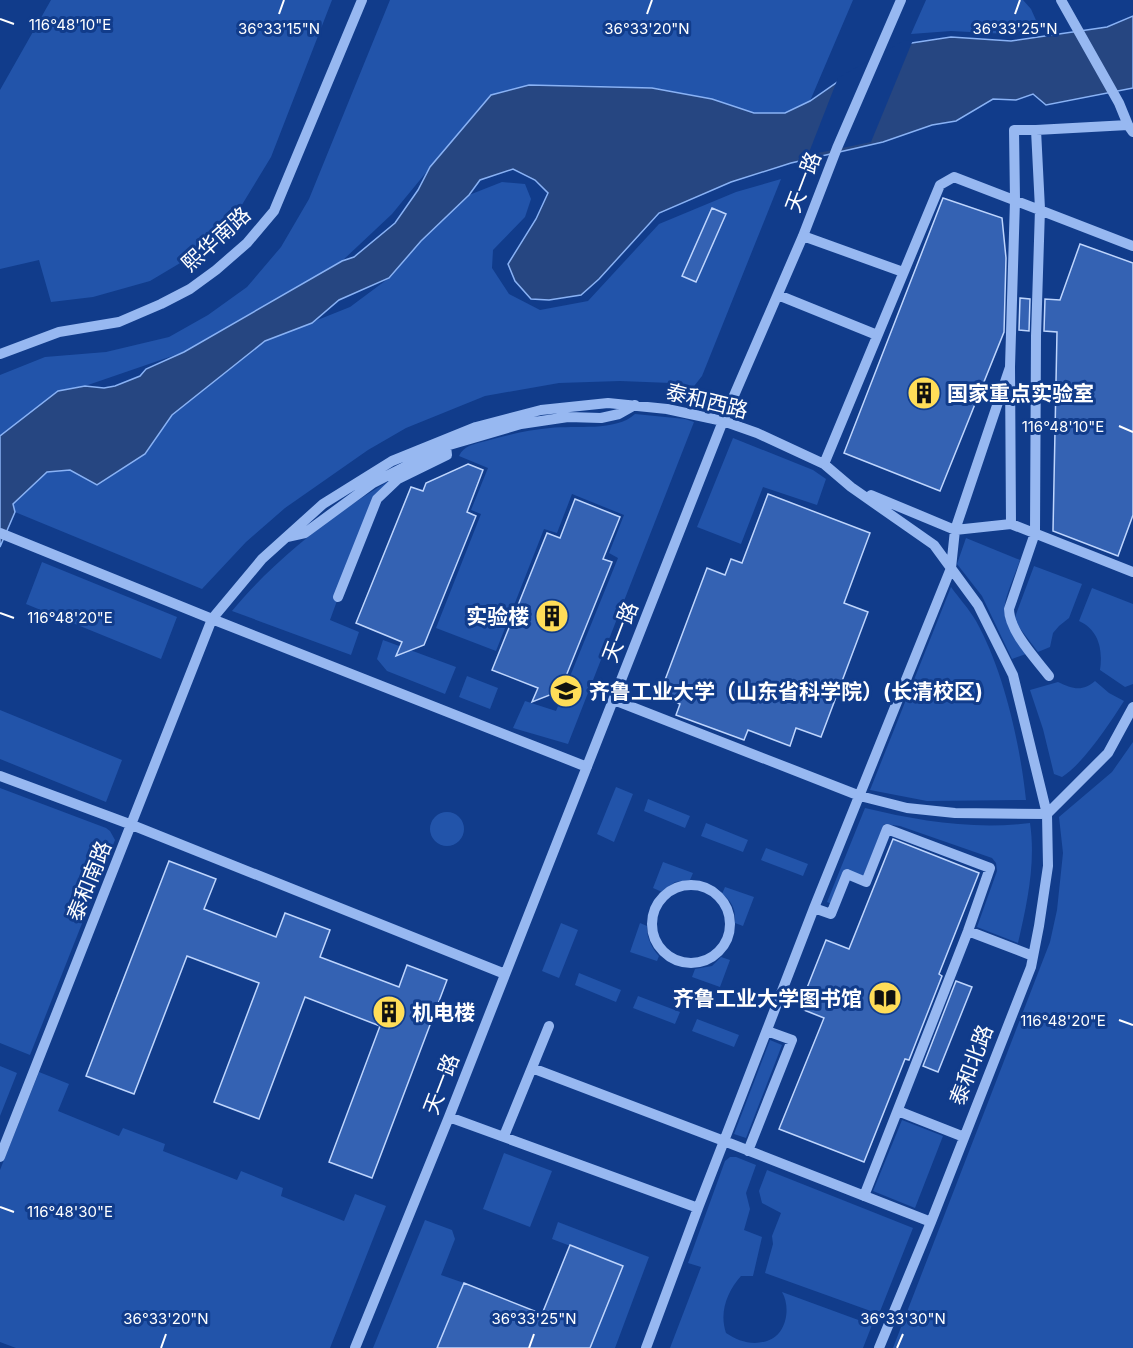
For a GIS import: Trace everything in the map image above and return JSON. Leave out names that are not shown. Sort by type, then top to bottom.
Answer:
[{"type":"street","name":"熙华南路","points":[[0,354],[59,332],[119,322],[160,304],[190,289],[247,243],[274,212],[362,0]]},
{"type":"street","name":"天一路","points":[[355,1348],[449,1117],[723,422],[804,236],[837,148],[901,0]]},
{"type":"street","points":[[1011,524],[1010,366],[1015,200],[1014,130],[1130,129],[1119,103],[1060,0]]},
{"type":"street","points":[[1036,130],[1040,209],[1036,336],[1035,533],[1009,614],[1012,625],[1049,676]]},
{"type":"street","points":[[824,464],[940,185],[954,177],[1133,246]]},
{"type":"street","points":[[804,236],[903,272]]},
{"type":"street","points":[[778,295],[877,335]]},
{"type":"street","points":[[646,1348],[814,908],[951,568],[955,530],[1010,366]]},
{"type":"street","name":"泰和西路","points":[[212,619],[262,559],[323,504],[392,461],[476,427],[541,410],[608,403],[667,409],[723,422],[757,433],[824,464],[851,487],[934,545],[978,605],[1013,675],[1047,814]]},
{"type":"street","points":[[287,537],[305,533],[373,483],[446,446],[521,424],[568,417],[601,418],[619,414],[635,405]]},
{"type":"street","points":[[338,597],[376,499],[398,479],[447,455],[446,446]]},
{"type":"street","points":[[851,487],[955,530],[1011,524],[1133,572]]},
{"type":"street","points":[[0,533],[587,767]]},
{"type":"street","name":"泰和南路","points":[[0,1157],[212,619]]},
{"type":"street","points":[[614,700],[860,796],[907,808],[946,812],[1047,814],[1108,753],[1133,706]]},
{"type":"street","points":[[0,776],[132,825],[505,974]]},
{"type":"street","name":"泰和北路","points":[[879,1348],[1027,978],[1033,956],[1048,866],[1047,814]]},
{"type":"street","points":[[814,908],[831,914],[847,874],[866,882],[887,829],[990,868],[864,1196]]},
{"type":"street","points":[[682,886],[707,887],[725,903],[730,915],[731,927],[728,939],[722,950],[701,963],[688,964],[676,961],[666,955],[653,934],[652,921],[655,909],[661,898],[671,890],[682,886]]},
{"type":"street","points":[[968,930],[1033,956]]},
{"type":"street","points":[[504,1136],[549,1026]]},
{"type":"street","points":[[748,1150],[792,1040],[767,1031]]},
{"type":"street","points":[[532,1068],[931,1222]]},
{"type":"street","points":[[898,1110],[964,1137]]},
{"type":"street","points":[[449,1117],[698,1208]]},
{"type":"shaded area","points":[[51,0],[332,0],[271,157],[240,208],[207,247],[150,281],[93,297],[51,302],[39,260],[0,269],[0,90]]},
{"type":"shaded area","points":[[390,0],[853,0],[810,101],[785,113],[754,113],[712,99],[652,88],[580,85],[491,95],[392,214],[342,261],[184,352],[85,386],[58,391],[0,436],[0,375],[45,357],[106,352],[169,337],[208,315],[247,287],[281,247],[309,199]]},
{"type":"shaded area","points":[[926,0],[1023,0],[1031,9],[1039,27],[1008,34],[951,31],[911,34]]},
{"type":"shaded area","points":[[1133,16],[1133,88],[1046,105],[1033,94],[1016,100],[993,99],[956,121],[932,125],[883,142],[791,163],[731,182],[659,213],[599,279],[581,295],[549,300],[531,299],[515,281],[508,264],[536,219],[548,193],[535,180],[513,169],[480,180],[469,195],[421,241],[389,278],[339,300],[312,323],[265,341],[172,415],[145,454],[97,485],[70,470],[47,472],[13,504],[15,512],[0,547],[0,436],[58,391],[85,386],[104,388],[115,386],[140,376],[146,369],[184,352],[342,261],[354,257],[395,223],[418,190],[430,167],[491,95],[529,85],[652,88],[712,99],[754,113],[785,113],[810,101],[839,81],[905,44],[951,37],[1011,41],[1107,27]]},
{"type":"shaded area","points":[[781,179],[702,376],[691,390],[671,383],[620,381],[559,383],[485,396],[406,428],[368,450],[285,508],[246,542],[202,589],[15,512],[13,504],[47,472],[70,470],[98,485],[145,454],[172,415],[265,341],[350,307],[389,278],[421,241],[469,195],[502,182],[525,184],[531,199],[525,217],[493,250],[492,268],[509,294],[540,310],[588,301],[659,224],[736,192]]},
{"type":"shaded area","points":[[635,414],[694,422],[568,744],[513,728],[525,701],[556,711],[618,558],[609,553],[624,515],[572,494],[557,533],[544,529],[496,651],[436,628],[481,514],[471,510],[488,468],[459,456],[464,449],[470,446],[510,435],[550,428],[606,426],[627,420]]},
{"type":"shaded area","points":[[733,438],[813,470],[826,479],[817,505],[763,487],[741,544],[697,527]]},
{"type":"shaded area","points":[[410,469],[374,499],[330,620],[359,632],[351,655],[232,611],[292,550],[338,514]]},
{"type":"shaded area","points":[[966,538],[1020,560],[1009,589],[1005,608],[1009,628],[1026,654],[1012,659],[982,596],[957,564]]},
{"type":"shaded area","points":[[42,562],[177,617],[161,659],[26,604]]},
{"type":"shaded area","points":[[1034,566],[1082,584],[1069,618],[1053,633],[1050,647],[1038,652],[1016,623],[1015,617]]},
{"type":"shaded area","points":[[951,587],[976,621],[995,662],[1015,732],[1026,800],[927,801],[870,790]]},
{"type":"shaded area","points":[[1092,588],[1133,604],[1133,684],[1125,687],[1100,670],[1101,655],[1098,641],[1091,630],[1079,621]]},
{"type":"shaded area","points":[[383,640],[456,667],[445,694],[387,671],[377,659]]},
{"type":"shaded area","points":[[467,676],[498,688],[490,709],[459,697]]},
{"type":"shaded area","points":[[1095,681],[1109,693],[1124,701],[1096,742],[1079,762],[1062,777],[1054,774],[1030,690],[1058,682],[1073,688],[1082,688]]},
{"type":"shaded area","points":[[0,710],[122,760],[106,802],[0,759]]},
{"type":"shaded area","points":[[1133,742],[1133,1348],[893,1348],[1050,942],[1057,910],[1063,853],[1059,817],[1112,772]]},
{"type":"shaded area","points":[[616,787],[633,794],[614,842],[597,834]]},
{"type":"shaded area","points":[[0,788],[106,828],[115,840],[30,1055],[0,1043]]},
{"type":"shaded area","points":[[648,799],[690,816],[685,828],[644,811]]},
{"type":"shaded area","points":[[865,808],[906,817],[967,825],[1030,823],[1031,868],[1018,943],[977,927],[997,871],[996,863],[992,858],[900,826],[884,824],[863,877],[846,870],[832,904],[827,902]]},
{"type":"shaded area","points":[[447,812],[459,817],[464,829],[459,841],[447,846],[435,841],[430,829],[435,817]]},
{"type":"shaded area","points":[[706,823],[748,840],[743,852],[701,836]]},
{"type":"shaded area","points":[[766,848],[808,864],[803,876],[761,860]]},
{"type":"shaded area","points":[[663,862],[693,873],[690,880],[675,882],[662,892],[653,888]]},
{"type":"shaded area","points":[[725,887],[754,897],[743,926],[735,923],[733,906],[722,894]]},
{"type":"shaded area","points":[[561,923],[578,930],[559,978],[542,971]]},
{"type":"shaded area","points":[[640,923],[647,926],[650,942],[659,956],[657,961],[630,952]]},
{"type":"shaded area","points":[[721,957],[730,960],[720,987],[692,977],[695,969],[712,966]]},
{"type":"shaded area","points":[[579,973],[621,990],[616,1002],[575,985]]},
{"type":"shaded area","points":[[638,996],[680,1012],[675,1024],[633,1008]]},
{"type":"shaded area","points":[[697,1019],[739,1035],[734,1047],[692,1031]]},
{"type":"shaded area","points":[[770,1040],[782,1045],[746,1138],[734,1134]]},
{"type":"shaded area","points":[[0,1066],[17,1073],[0,1116]]},
{"type":"shaded area","points":[[39,1072],[69,1084],[58,1111],[119,1136],[123,1128],[165,1144],[163,1151],[237,1180],[241,1171],[283,1188],[281,1196],[344,1221],[355,1194],[386,1206],[330,1348],[16,1348],[0,1342],[0,1170]]},
{"type":"shaded area","points":[[902,1120],[943,1136],[915,1208],[873,1191]]},
{"type":"shaded area","points":[[504,1153],[552,1171],[530,1227],[483,1209]]},
{"type":"shaded area","points":[[730,1157],[756,1165],[746,1193],[750,1209],[744,1230],[762,1237],[753,1276],[741,1276],[728,1296],[723,1317],[726,1333],[751,1343],[774,1338],[783,1327],[785,1320],[786,1305],[782,1292],[872,1325],[863,1348],[670,1348],[701,1267],[688,1263],[725,1161]]},
{"type":"shaded area","points":[[767,1170],[913,1228],[879,1314],[765,1273],[773,1244],[772,1236],[781,1213],[762,1203],[759,1191]]},
{"type":"shaded area","points":[[425,1220],[452,1230],[455,1239],[441,1275],[464,1283],[437,1348],[373,1348]]},
{"type":"shaded area","points":[[558,1222],[649,1257],[615,1348],[590,1348],[623,1266],[552,1239]]},
{"type":"pier","points":[[913,40],[871,142],[808,155],[838,78],[903,41]]},
{"type":"building","points":[[943,198],[1002,218],[1006,258],[1004,332],[940,491],[844,453]]},
{"type":"building","points":[[712,208],[726,214],[696,282],[682,276]]},
{"type":"building","points":[[1080,244],[1133,263],[1133,515],[1118,556],[1053,531],[1057,332],[1044,331],[1045,299],[1060,300]]},
{"type":"building","points":[[1020,298],[1030,299],[1029,331],[1019,330]]},
{"type":"building","name":"实验楼","points":[[468,464],[483,470],[467,512],[476,516],[424,645],[396,656],[402,642],[356,623],[411,487],[423,491],[426,483]]},
{"type":"building","points":[[768,494],[870,533],[844,603],[868,612],[821,737],[796,728],[790,746],[748,730],[744,740],[676,715],[680,704],[659,696],[707,568],[725,575],[731,559],[742,563]]},
{"type":"building","name":"实验楼","points":[[575,499],[620,517],[603,559],[612,562],[560,691],[532,702],[538,688],[492,670],[547,533],[560,538]]},
{"type":"building","name":"齐鲁工业大学图书馆","points":[[893,839],[979,873],[939,974],[942,976],[909,1060],[905,1059],[864,1162],[779,1129],[824,1018],[799,1008],[826,940],[849,949]]},
{"type":"building","name":"机电楼","points":[[169,861],[216,879],[204,909],[276,937],[285,913],[330,930],[320,957],[399,987],[407,965],[447,980],[372,1178],[329,1162],[380,1026],[305,997],[259,1119],[214,1102],[259,983],[187,956],[134,1094],[86,1076]]},
{"type":"building","points":[[956,981],[972,987],[938,1072],[923,1066]]},
{"type":"building","points":[[570,1245],[623,1266],[590,1348],[437,1348],[464,1283],[542,1314]]},
{"type":"place","name":"国家重点实验室","points":[[924,393]]},
{"type":"place","name":"实验楼","points":[[552,616]]},
{"type":"place","name":"齐鲁工业大学（山东省科学院）(长清校区)","points":[[566,691]]},
{"type":"place","name":"齐鲁工业大学图书馆","points":[[885,998]]},
{"type":"place","name":"机电楼","points":[[389,1012]]}]
